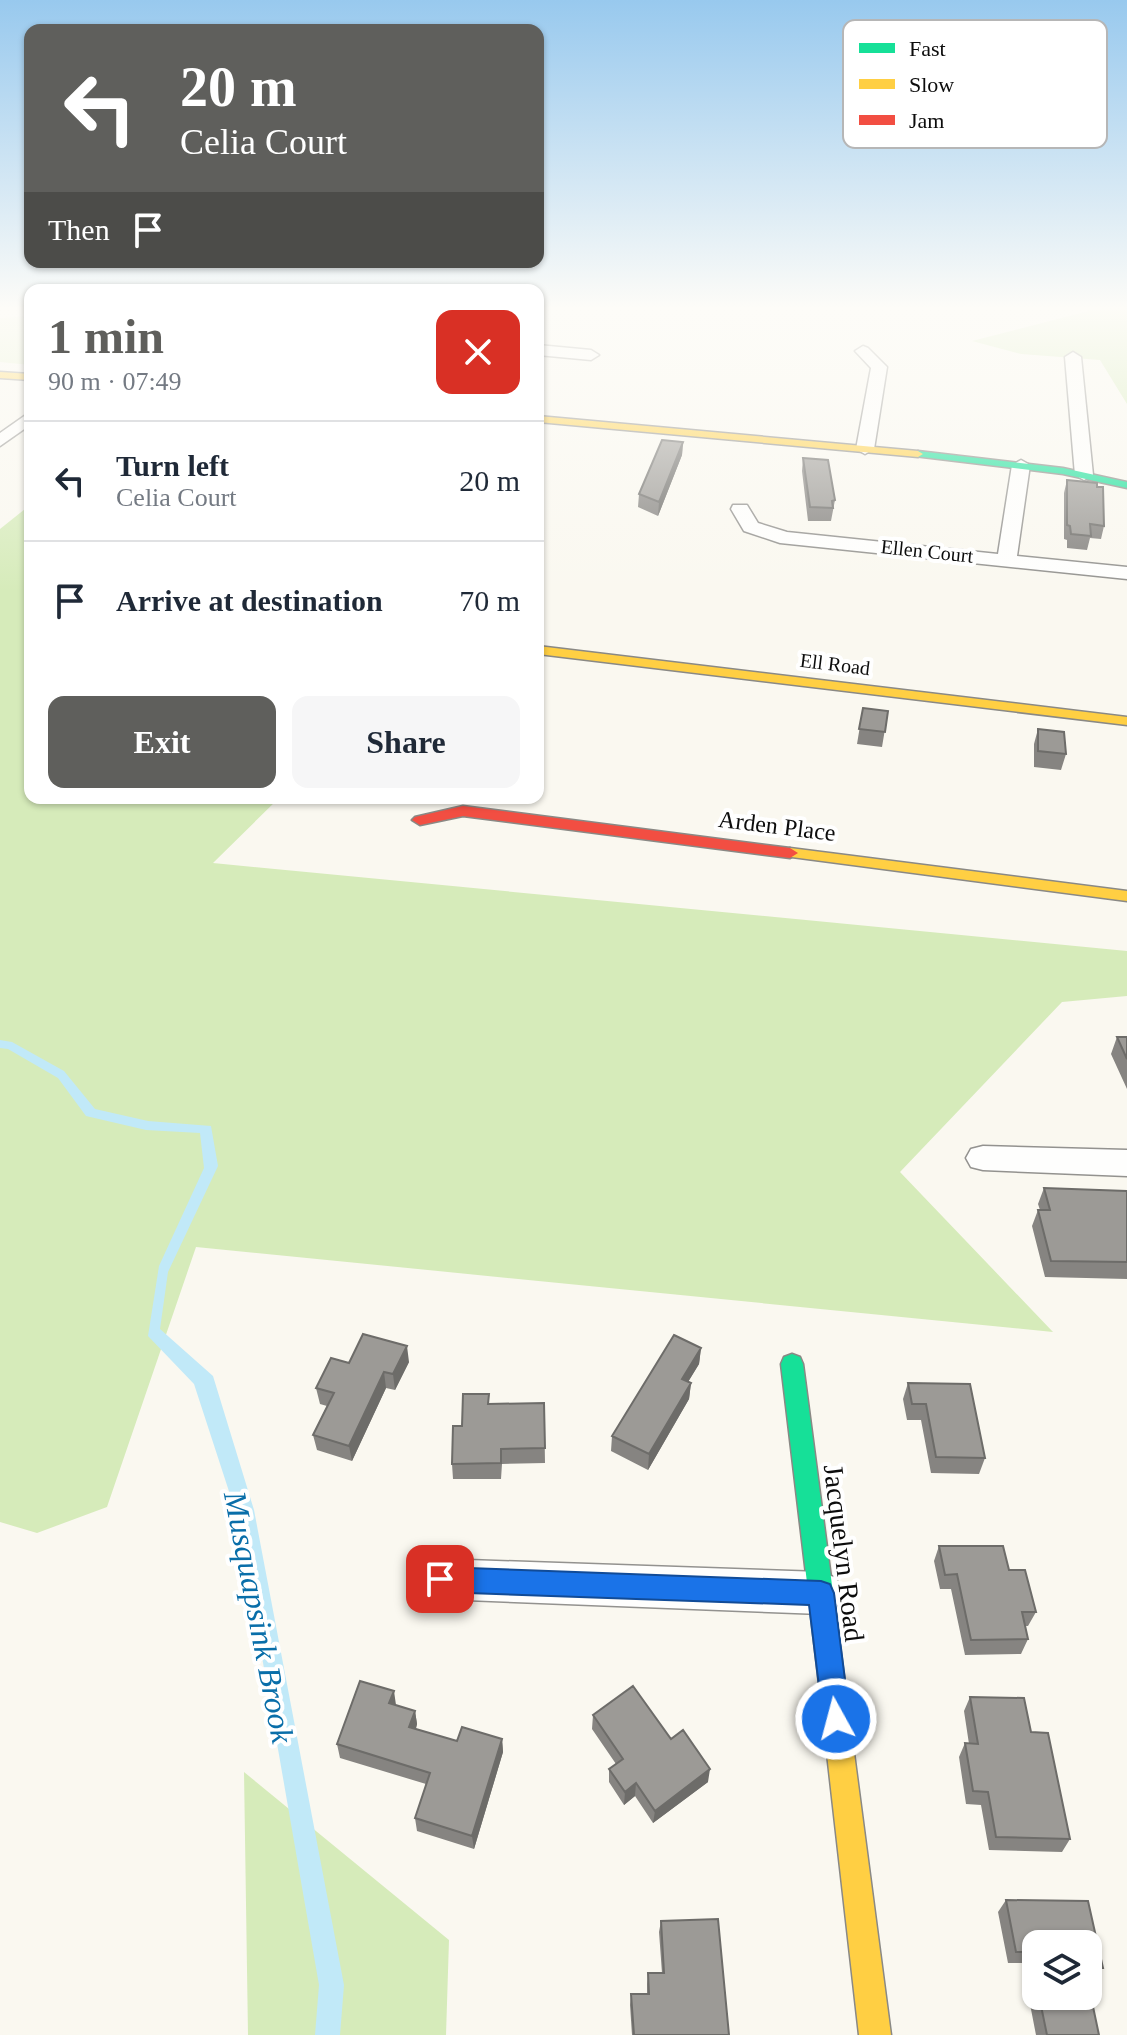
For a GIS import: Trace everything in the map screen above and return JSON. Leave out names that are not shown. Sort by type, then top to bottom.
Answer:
[{"type":"street","points":[[865,449],[873,402]]},
{"type":"street","points":[[1077,402],[1084,475]]},
{"type":"street","points":[[544,420],[1021,465],[1127,485]]},
{"type":"street","points":[[0,441],[24,422]]},
{"type":"street","points":[[1007,559],[1021,465]]},
{"type":"street","name":"Ellen Court","points":[[740,509],[741,518],[747,524],[773,536],[1127,573]]},
{"type":"street","name":"Ell Road","points":[[544,651],[1127,721]]},
{"type":"street","name":"Arden Place","points":[[420,820],[463,811],[1127,896]]},
{"type":"street","points":[[983,1158],[1127,1163]]},
{"type":"street","name":"Jacquelyn Road","points":[[792,1364],[875,2035]]},
{"type":"street","points":[[440,1579],[821,1593]]},
{"type":"green space","points":[[24,510],[24,804],[273,804],[213,863],[1127,951],[1127,996],[1062,1002],[900,1172],[1053,1332],[196,1247],[107,1507],[37,1533],[0,1522],[0,529]]},
{"type":"green space","points":[[244,1772],[449,1940],[446,2035],[248,2035]]},
{"type":"water","name":"Musquapsink Brook","points":[[0,1040],[12,1042],[64,1071],[95,1109],[148,1121],[211,1126],[218,1166],[168,1272],[160,1329],[213,1376],[254,1510],[344,1985],[340,2035],[315,2035],[319,1985],[238,1519],[194,1384],[148,1336],[159,1266],[204,1168],[200,1133],[146,1130],[86,1116],[58,1078],[8,1049],[0,1048]]},
{"type":"building","points":[[662,440],[683,442],[659,502],[639,494]]},
{"type":"building","points":[[803,458],[828,460],[835,500],[832,501],[833,508],[810,507]]},
{"type":"building","points":[[1067,480],[1097,483],[1097,487],[1103,487],[1104,526],[1090,524],[1091,536],[1071,534],[1067,525]]},
{"type":"building","points":[[863,708],[888,711],[885,732],[859,729]]},
{"type":"building","points":[[1038,729],[1064,732],[1066,754],[1038,751]]},
{"type":"building","points":[[1117,1037],[1127,1037],[1127,1059]]},
{"type":"building","points":[[1044,1188],[1127,1191],[1127,1262],[1051,1261],[1038,1210],[1050,1210]]},
{"type":"building","points":[[363,1334],[407,1346],[393,1374],[384,1372],[349,1446],[313,1435],[334,1393],[316,1388],[331,1358],[349,1363]]},
{"type":"building","points":[[674,1335],[701,1348],[682,1379],[691,1383],[649,1454],[612,1436]]},
{"type":"building","points":[[908,1383],[970,1384],[985,1458],[936,1457],[926,1404],[912,1404]]},
{"type":"building","points":[[463,1394],[489,1394],[488,1404],[544,1403],[545,1448],[501,1449],[501,1463],[452,1464],[453,1426],[462,1426]]},
{"type":"building","points":[[939,1546],[1003,1546],[1009,1570],[1025,1570],[1036,1612],[1022,1612],[1028,1639],[971,1640],[957,1574],[945,1575]]},
{"type":"building","points":[[360,1681],[394,1691],[389,1703],[415,1711],[409,1727],[457,1741],[462,1727],[502,1739],[472,1836],[415,1818],[430,1773],[337,1744]]},
{"type":"building","points":[[633,1686],[671,1739],[683,1730],[710,1769],[655,1811],[636,1783],[625,1792],[609,1769],[623,1759],[593,1715]]},
{"type":"building","points":[[970,1697],[1024,1698],[1031,1732],[1048,1733],[1070,1839],[996,1837],[988,1792],[973,1791],[965,1743],[978,1744]]},
{"type":"building","points":[[1006,1900],[1088,1901],[1094,1930],[1022,1930],[1022,1952],[1016,1952]]},
{"type":"building","points":[[718,1919],[729,2035],[634,2035],[631,1994],[649,1994],[648,1973],[664,1973],[661,1921]]},
{"type":"building","points":[[1042,2010],[1094,2010],[1099,2035],[1047,2035]]},
{"type":"traffic: fast","points":[[918,454],[1063,471],[1127,485]]},
{"type":"traffic: fast","points":[[792,1364],[833,1692]]},
{"type":"traffic: slow","points":[[544,420],[918,454]]},
{"type":"traffic: slow","points":[[544,651],[1127,721]]},
{"type":"traffic: slow","points":[[790,853],[1127,896]]},
{"type":"traffic: slow","points":[[833,1692],[875,2035]]},
{"type":"traffic: jam","points":[[420,820],[463,811],[790,853]]},
{"type":"route","points":[[440,1579],[821,1593],[836,1719]]}]
